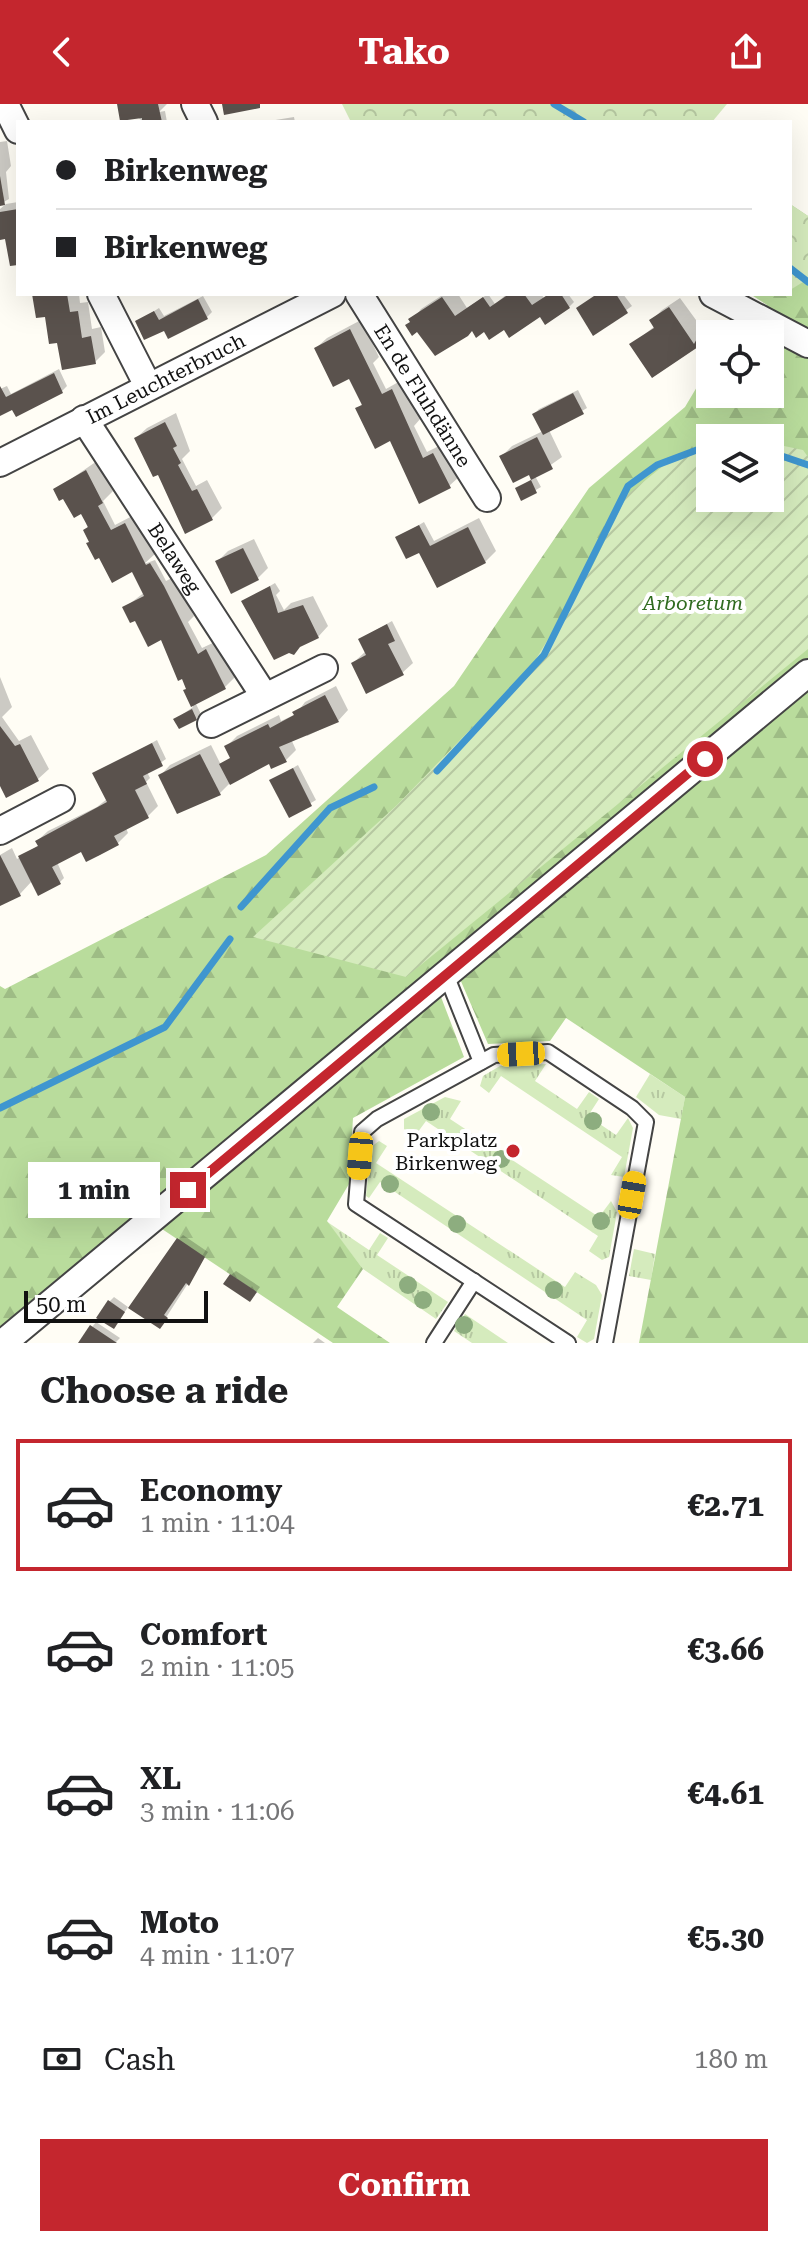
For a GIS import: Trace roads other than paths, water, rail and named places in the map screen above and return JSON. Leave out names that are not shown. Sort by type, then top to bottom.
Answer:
[{"type":"street","points":[[5,104],[16,126]]},
{"type":"street","points":[[102,296],[148,386]]},
{"type":"street","name":"Im Leuchterbruch","points":[[0,463],[148,386],[293,302],[322,296]]},
{"type":"street","name":"En de Fluhdänne","points":[[360,296],[487,498]]},
{"type":"street","points":[[717,296],[808,344]]},
{"type":"street","name":"Belaweg","points":[[84,419],[265,697]]},
{"type":"street","points":[[211,724],[324,668]]},
{"type":"street","points":[[3,1343],[145,1227],[445,972],[808,673]]},
{"type":"street","points":[[0,831],[61,799]]},
{"type":"lane","points":[[445,972],[481,1062]]},
{"type":"lane","points":[[568,1343],[356,1204],[362,1132],[377,1119],[494,1055],[548,1052],[632,1108],[646,1122],[605,1343]]},
{"type":"lane","points":[[434,1343],[474,1281]]},
{"type":"waterway","points":[[554,104],[581,120]]},
{"type":"waterway","points":[[792,270],[808,282]]},
{"type":"waterway","points":[[437,771],[544,655],[628,486],[657,465],[696,450]]},
{"type":"waterway","points":[[784,457],[808,465]]},
{"type":"waterway","points":[[241,907],[330,808],[374,787]]},
{"type":"waterway","points":[[0,1108],[165,1027],[230,939]]},
{"type":"place","name":"Parkplatz Birkenweg","points":[[513,1151]]},
{"type":"park label","name":"Arboretum","points":[[693,603]]}]
